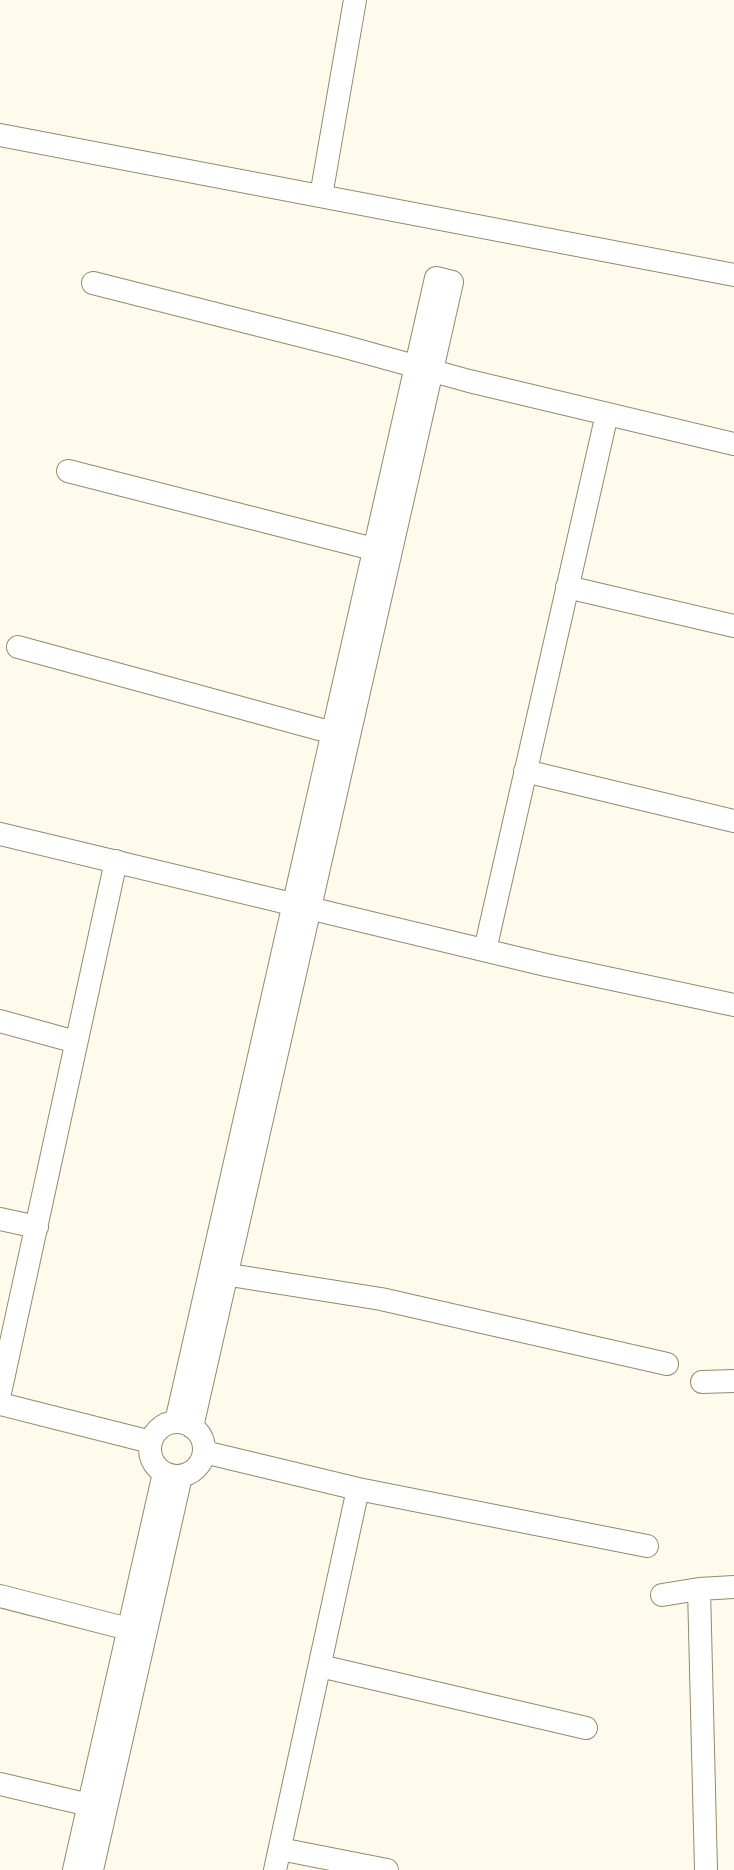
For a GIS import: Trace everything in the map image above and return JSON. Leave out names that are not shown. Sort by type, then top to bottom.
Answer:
[{"type":"street","points":[[321,196],[356,0]]},
{"type":"street","points":[[0,135],[734,275]]},
{"type":"street","points":[[93,283],[424,369],[734,444]]},
{"type":"street","points":[[184,1425],[424,369]]},
{"type":"street","points":[[484,950],[607,414]]},
{"type":"street","points":[[68,471],[382,552]]},
{"type":"street","points":[[567,587],[734,626]]},
{"type":"street","points":[[18,647],[341,735]]},
{"type":"street","points":[[525,771],[734,821]]},
{"type":"street","points":[[0,834],[484,950],[734,1005]]},
{"type":"street","points":[[0,1393],[116,861]]},
{"type":"street","points":[[0,1021],[76,1042]]},
{"type":"street","points":[[0,1219],[37,1226]]},
{"type":"street","points":[[218,1273],[381,1299],[667,1364]]},
{"type":"street","points":[[702,1382],[734,1381]]},
{"type":"street","points":[[0,1404],[151,1442]]},
{"type":"street","points":[[184,1425],[200,1435],[204,1452],[197,1468],[173,1475],[152,1459],[151,1442],[161,1427],[184,1425]]},
{"type":"street","points":[[204,1452],[358,1489],[647,1546]]},
{"type":"street","points":[[92,1870],[98,1807],[173,1475]]},
{"type":"street","points":[[358,1489],[278,1860],[387,1870]]},
{"type":"street","points":[[662,1595],[699,1589],[734,1588]]},
{"type":"street","points":[[699,1589],[706,1870]]},
{"type":"street","points":[[0,1596],[138,1631]]},
{"type":"street","points":[[320,1666],[586,1728]]},
{"type":"street","points":[[0,1784],[98,1807]]},
{"type":"street","points":[[74,1870],[98,1807]]}]
